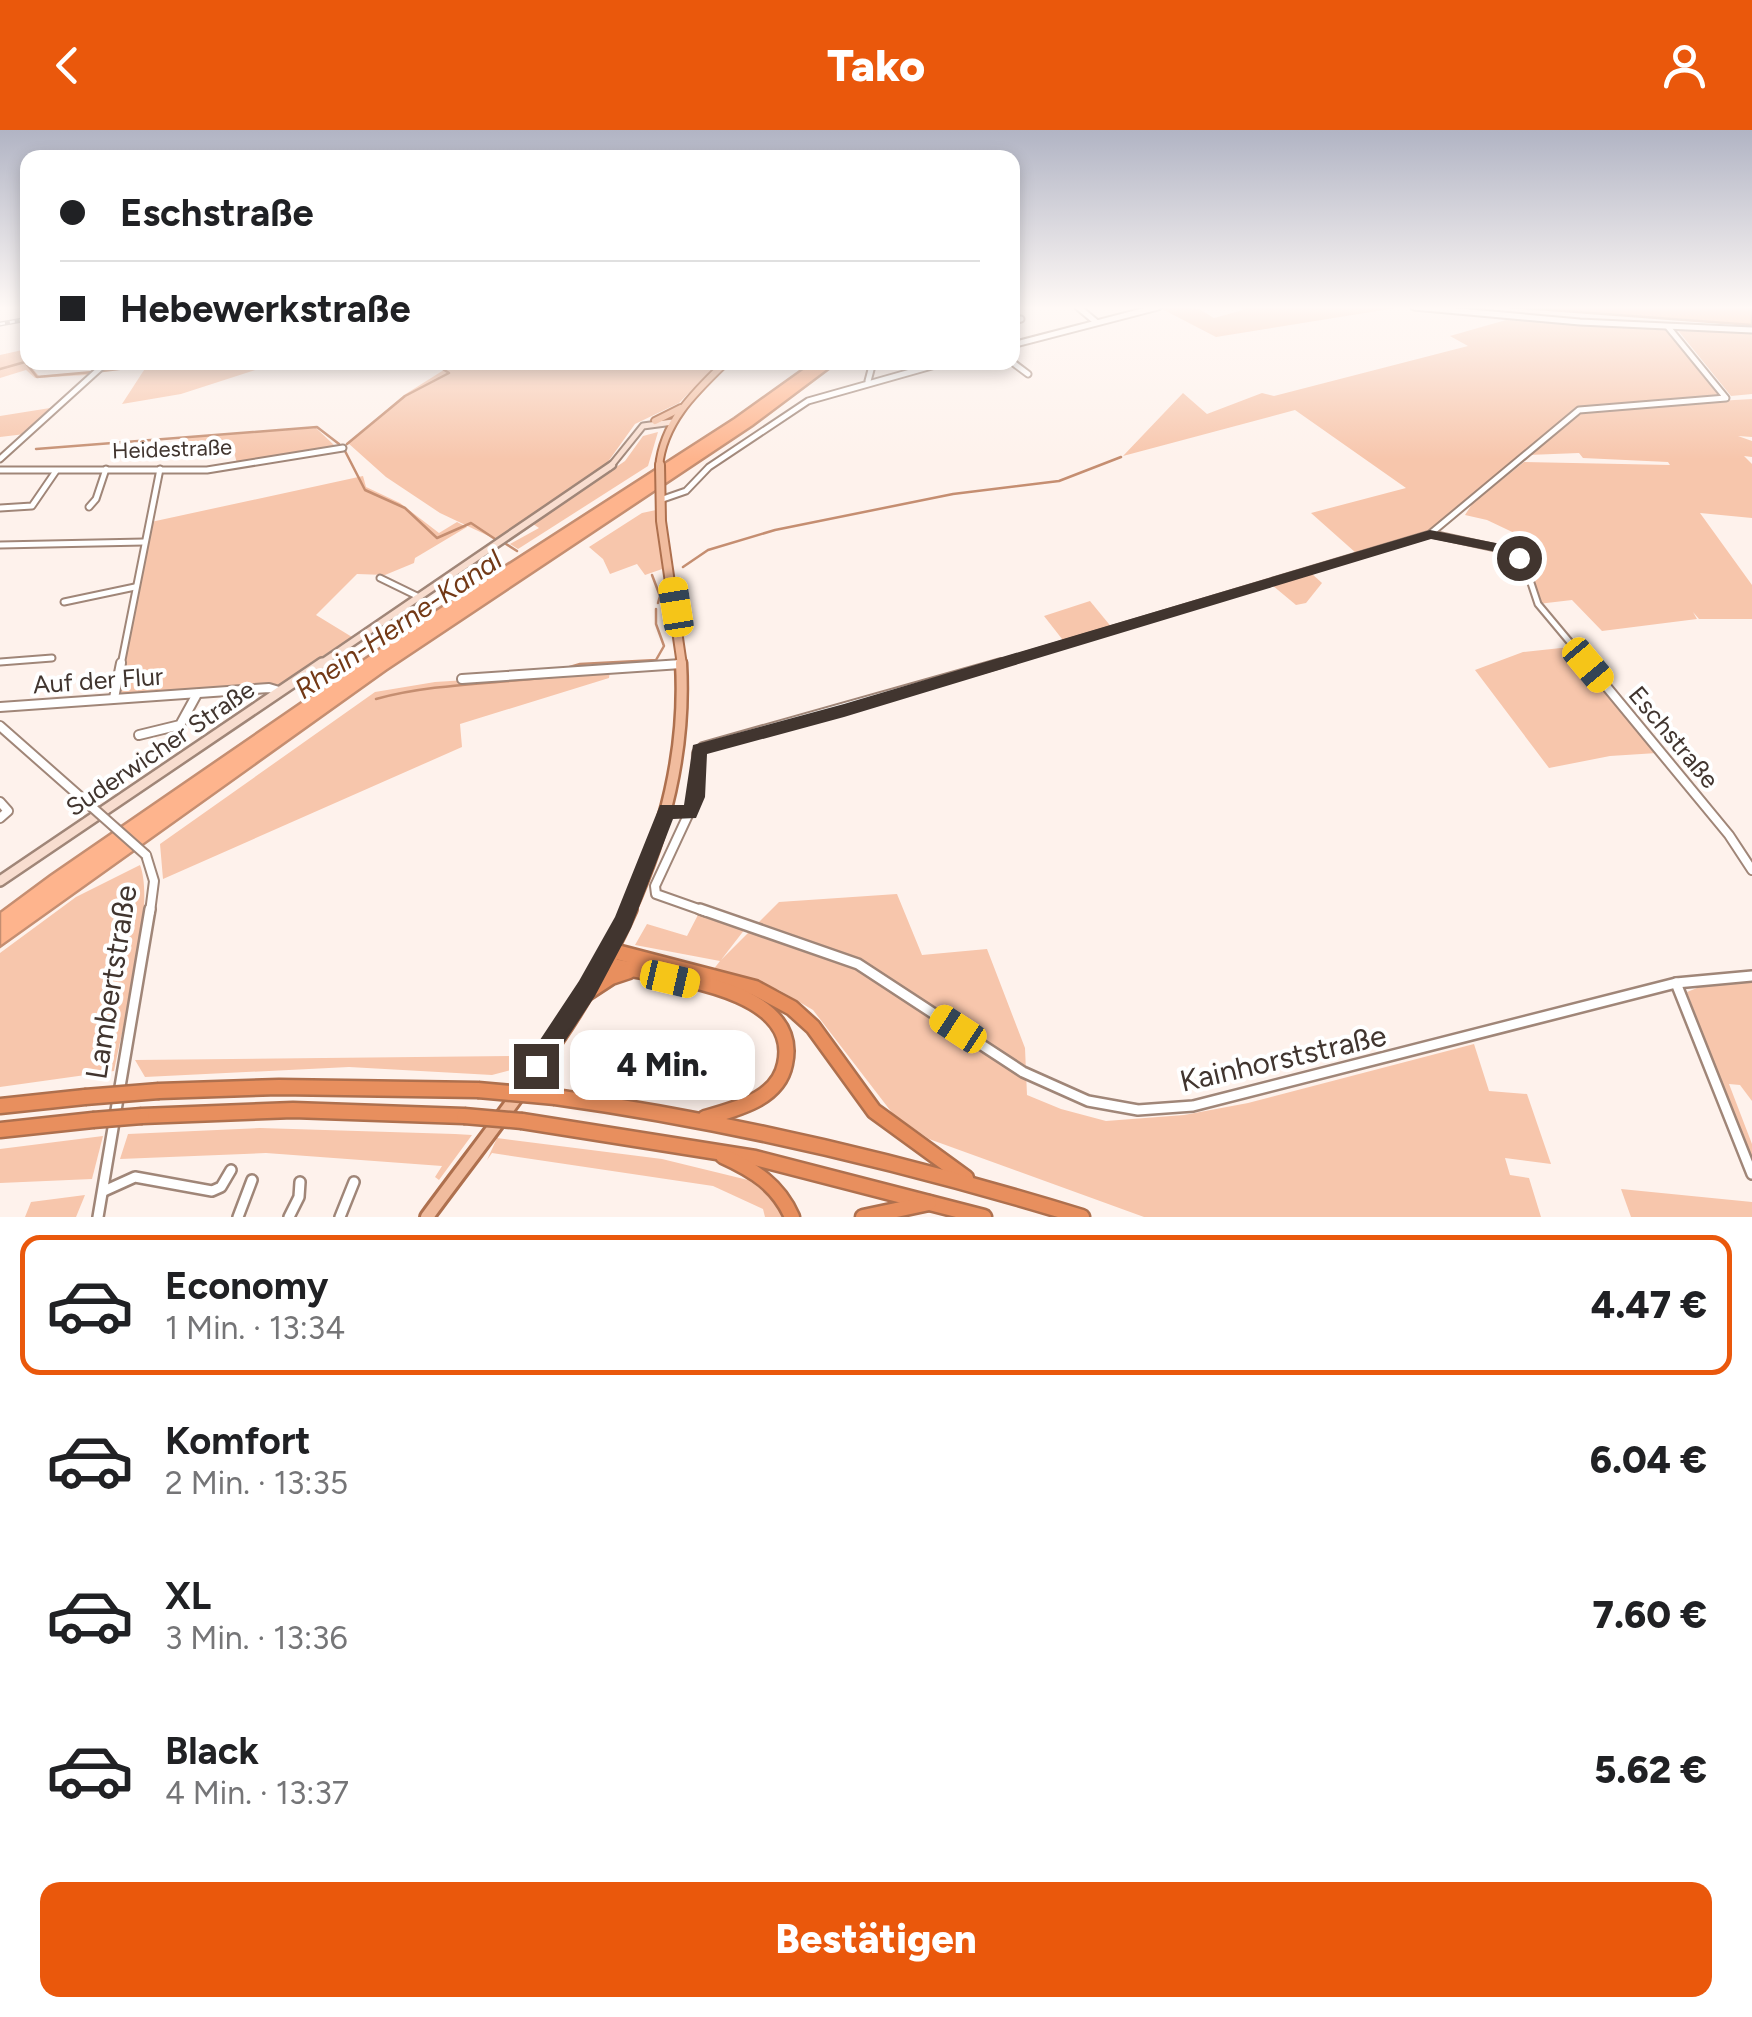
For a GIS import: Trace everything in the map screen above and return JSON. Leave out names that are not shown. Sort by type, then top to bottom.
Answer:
[{"type":"highway","points":[[607,954],[614,966],[746,996],[767,1006],[782,1022],[788,1043],[787,1062],[780,1078],[756,1101],[702,1119]]},
{"type":"highway","points":[[607,954],[756,988],[792,1008],[814,1028],[874,1112],[971,1182]]},
{"type":"highway","points":[[582,996],[611,977],[632,971]]},
{"type":"highway","points":[[0,1106],[159,1091],[279,1086],[478,1090],[555,1096],[702,1119],[971,1182],[1082,1217]]},
{"type":"highway","points":[[0,1130],[142,1116],[292,1110],[464,1116],[699,1146],[984,1217]]},
{"type":"highway","points":[[699,1146],[757,1171],[782,1196],[792,1217]]},
{"type":"highway","points":[[863,1217],[934,1202]]},
{"type":"main road","points":[[427,1217],[582,996],[607,954],[640,888],[667,810],[680,753],[682,664],[660,498],[659,460],[672,424],[719,370]]},
{"type":"main road","points":[[655,422],[684,407]]},
{"type":"main road","points":[[655,422],[672,424]]},
{"type":"main road","name":"Suderwicher Straße","points":[[0,880],[610,468],[637,430],[655,422]]},
{"type":"main road","points":[[632,438],[652,426],[672,424]]},
{"type":"street","points":[[667,810],[689,813],[696,797],[696,753],[703,748],[844,710],[1430,534],[1579,410],[1726,398],[1693,358]]},
{"type":"street","points":[[1020,368],[1028,374]]},
{"type":"street","points":[[0,458],[98,370]]},
{"type":"street","points":[[868,383],[872,370]]},
{"type":"street","points":[[660,498],[686,492],[709,466],[808,401],[916,370]]},
{"type":"street","name":"Heidestraße","points":[[0,470],[208,470],[343,448]]},
{"type":"street","points":[[114,698],[160,468]]},
{"type":"street","points":[[89,507],[96,499],[106,469]]},
{"type":"street","points":[[0,508],[32,506],[56,470]]},
{"type":"street","name":"Eschstraße","points":[[1430,534],[1501,548],[1519,558],[1538,604],[1730,835],[1752,870]]},
{"type":"street","points":[[0,545],[144,542]]},
{"type":"street","points":[[380,578],[419,597]]},
{"type":"street","points":[[64,602],[135,587]]},
{"type":"street","points":[[33,660],[40,650]]},
{"type":"street","points":[[0,662],[52,658]]},
{"type":"street","points":[[462,678],[682,664]]},
{"type":"street","name":"Auf der Flur","points":[[0,707],[270,688],[279,692]]},
{"type":"street","name":"Auf der Flur","points":[[139,735],[180,725],[198,693]]},
{"type":"street","points":[[0,717],[14,706]]},
{"type":"street","name":"Lambertstraße","points":[[0,726],[146,855],[154,881],[98,1217]]},
{"type":"street","points":[[0,802],[8,811],[0,818]]},
{"type":"street","name":"Kainhorststraße","points":[[689,813],[660,874],[656,894],[858,964],[1023,1072],[1088,1101],[1138,1110],[1193,1106],[1676,983],[1752,976]]},
{"type":"street","points":[[1676,983],[1752,1174]]},
{"type":"street","points":[[102,1191],[136,1176],[212,1190],[221,1187],[231,1170]]},
{"type":"street","points":[[238,1217],[252,1180]]},
{"type":"street","points":[[289,1217],[299,1198],[300,1182]]},
{"type":"street","points":[[340,1217],[354,1182]]},
{"type":"shaded area","points":[[0,358],[20,358],[20,370],[26,370],[0,378]]},
{"type":"shaded area","points":[[1423,358],[1689,358],[1720,395],[1714,399],[1581,406],[1437,530],[1356,553],[1311,513],[1406,488],[1295,410],[1123,456],[1183,393],[1207,414],[1262,393],[1274,396]]},
{"type":"shaded area","points":[[1700,358],[1752,358],[1752,394],[1731,396]]},
{"type":"shaded area","points":[[26,370],[34,370],[39,376],[96,371],[25,434],[0,437],[0,416],[50,408],[87,375],[35,378]]},
{"type":"shaded area","points":[[144,370],[255,370],[181,394],[122,404]]},
{"type":"shaded area","points":[[444,370],[711,370],[679,403],[635,424],[605,466],[495,539],[440,513],[386,477],[348,443],[404,395]]},
{"type":"shaded area","points":[[801,370],[828,370],[753,426],[386,671],[0,947],[0,912],[50,875],[419,621],[734,418]]},
{"type":"shaded area","points":[[1752,399],[1752,437],[1738,436],[1752,441],[1752,457],[1744,456],[1752,464],[1752,518],[1700,513],[1752,585],[1752,619],[1699,619],[1693,612],[1697,619],[1602,631],[1572,600],[1538,604],[1520,557],[1531,541],[1487,520],[1465,515],[1472,504],[1524,462],[1670,465],[1583,458],[1579,453],[1528,455],[1580,414],[1598,408]]},
{"type":"shaded area","points":[[316,428],[335,446],[237,463],[233,449],[206,453],[205,449],[178,448],[188,437]]},
{"type":"shaded area","points":[[658,432],[648,466],[518,549],[510,544],[539,528],[533,524],[625,461],[643,436]]},
{"type":"shaded area","points":[[363,476],[366,487],[400,503],[439,533],[457,522],[467,527],[415,558],[414,563],[385,575],[357,574],[316,615],[352,637],[280,684],[123,695],[119,692],[151,522]]},
{"type":"shaded area","points":[[656,510],[665,568],[645,575],[637,564],[610,574],[603,559],[589,547],[642,513]]},
{"type":"shaded area","points":[[1311,573],[1322,583],[1306,603],[1296,605],[1272,585]]},
{"type":"shaded area","points":[[1090,601],[1113,629],[1066,644],[1044,616]]},
{"type":"shaded area","points":[[1570,647],[1657,753],[1610,756],[1549,768],[1475,670],[1523,652]]},
{"type":"shaded area","points":[[610,671],[609,678],[460,724],[462,747],[163,879],[160,844],[375,692],[435,682]]},
{"type":"shaded area","points":[[140,865],[144,884],[141,936],[114,1071],[0,1087],[0,953],[76,897]]},
{"type":"shaded area","points":[[897,894],[922,955],[987,949],[1025,1048],[1027,1095],[1106,1121],[1184,1115],[1248,1103],[1474,1044],[1489,1091],[1527,1094],[1551,1164],[1505,1158],[1510,1175],[1529,1178],[1541,1217],[1144,1217],[929,1139],[893,1114],[813,1010],[779,990],[713,970],[720,961],[635,945],[647,924],[687,936],[699,913],[745,929],[721,960],[779,902]]},
{"type":"shaded area","points":[[1752,981],[1752,1101],[1740,1085],[1729,1084],[1752,1144],[1752,1162],[1687,992],[1702,986]]},
{"type":"shaded area","points":[[512,1056],[522,1067],[492,1075],[349,1067],[145,1077],[135,1060]]},
{"type":"shaded area","points":[[260,1128],[472,1135],[439,1180],[435,1177],[442,1166],[266,1153],[120,1159],[128,1134]]},
{"type":"shaded area","points":[[103,1136],[92,1179],[0,1183],[0,1149]]},
{"type":"shaded area","points":[[497,1138],[662,1159],[748,1180],[772,1197],[783,1217],[765,1217],[763,1209],[713,1186],[492,1153],[487,1160]]},
{"type":"shaded area","points":[[1621,1189],[1752,1202],[1752,1217],[1631,1217]]},
{"type":"shaded area","points":[[85,1195],[76,1217],[25,1217],[31,1202]]},
{"type":"waterway","points":[[0,369],[20,363]]},
{"type":"waterway","points":[[31,370],[37,377],[93,372]]},
{"type":"waterway","points":[[102,371],[110,370]]},
{"type":"waterway","points":[[347,444],[405,396],[449,373],[444,370]]},
{"type":"waterway","points":[[36,449],[317,427],[339,444]]},
{"type":"waterway","name":"Rhein-Herne-Kanal","points":[[345,451],[365,490],[405,508],[437,538],[471,523],[495,539]]},
{"type":"waterway","points":[[683,567],[708,550],[775,530],[953,494],[1059,481],[1121,457]]},
{"type":"waterway","name":"Rhein-Herne-Kanal","points":[[506,544],[517,551]]},
{"type":"waterway","points":[[652,575],[660,596],[658,603]]},
{"type":"waterway","points":[[563,669],[580,664],[656,660],[664,646],[656,624],[656,609]]},
{"type":"waterway","points":[[376,699],[443,687],[559,676]]},
{"type":"route","points":[[536,1066],[597,972],[624,921],[655,850],[667,810],[689,813],[696,797],[699,750],[1430,534],[1501,548],[1519,558]]}]
